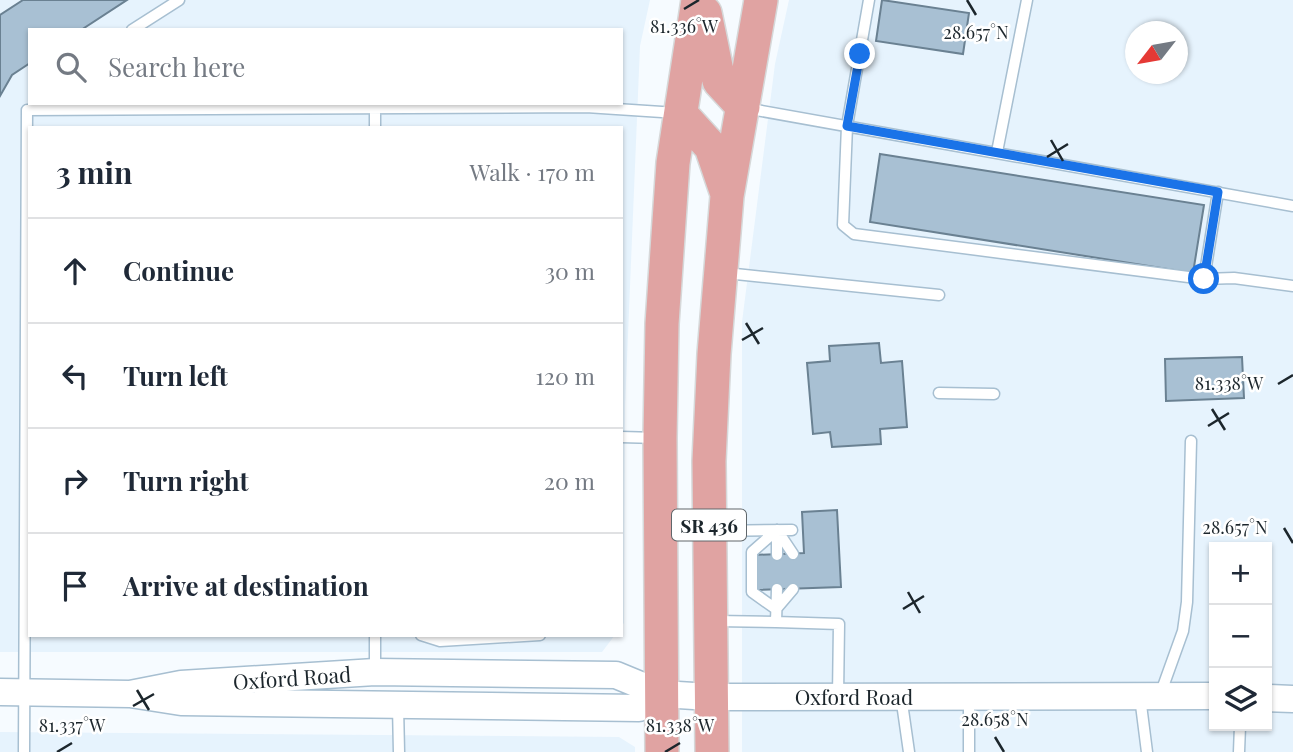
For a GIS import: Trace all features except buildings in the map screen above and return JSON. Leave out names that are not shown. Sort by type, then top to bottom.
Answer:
[{"type":"main road","points":[[700,0],[719,81],[743,107]]},
{"type":"main road","name":"SR 436","points":[[662,752],[662,324],[673,163],[700,0]]},
{"type":"main road","name":"SR 436","points":[[712,752],[709,621],[710,434],[727,196],[761,0]]},
{"type":"main road","points":[[681,114],[711,147],[727,196]]},
{"type":"street","name":"Oxford Road","points":[[130,694],[181,684],[375,672],[616,675],[662,694],[710,696],[1209,696]]},
{"type":"street","name":"Oxford Road","points":[[13,692],[130,694],[181,702],[639,708],[662,694]]},
{"type":"street","points":[[1272,698],[1293,699]]},
{"type":"lane","points":[[135,28],[179,0]]},
{"type":"lane","points":[[869,0],[847,126],[843,225],[854,234],[1204,279],[1234,278],[1293,286]]},
{"type":"lane","points":[[998,152],[1027,0]]},
{"type":"lane","points":[[30,126],[31,107],[586,107],[681,114]]},
{"type":"lane","points":[[743,107],[1293,206]]},
{"type":"lane","points":[[375,108],[375,126]]},
{"type":"lane","points":[[1204,279],[1218,192]]},
{"type":"lane","points":[[24,752],[13,692],[28,204]]},
{"type":"lane","points":[[721,273],[939,295]]},
{"type":"lane","points":[[939,393],[994,394]]},
{"type":"lane","points":[[623,437],[660,438]]},
{"type":"lane","points":[[1147,752],[1149,695],[1182,631],[1187,602],[1191,441]]},
{"type":"lane","points":[[777,530],[793,554]]},
{"type":"lane","points":[[777,530],[777,555]]},
{"type":"lane","points":[[776,609],[752,592],[752,552],[777,530]]},
{"type":"lane","points":[[709,531],[792,530]]},
{"type":"lane","points":[[776,622],[777,589]]},
{"type":"lane","points":[[776,609],[793,589]]},
{"type":"lane","points":[[709,621],[839,624],[838,696]]},
{"type":"lane","points":[[375,637],[375,672]]},
{"type":"lane","points":[[427,637],[440,641],[507,637]]},
{"type":"lane","points":[[901,695],[909,752]]},
{"type":"lane","points":[[969,695],[969,752]]},
{"type":"lane","points":[[398,705],[399,752]]},
{"type":"lane","points":[[1239,752],[1240,731]]},
{"type":"shaded area","points":[[0,0],[650,0],[640,46],[625,407],[623,624],[623,126],[28,126],[28,637],[613,637],[602,652],[0,652]]},
{"type":"shaded area","points":[[789,0],[1293,0],[1293,752],[742,752],[742,322],[775,64]]},
{"type":"shaded area","points":[[0,732],[619,737],[635,747],[635,752],[0,752]]},
{"type":"route","points":[[860,54],[847,126],[1218,192],[1204,279]]}]
